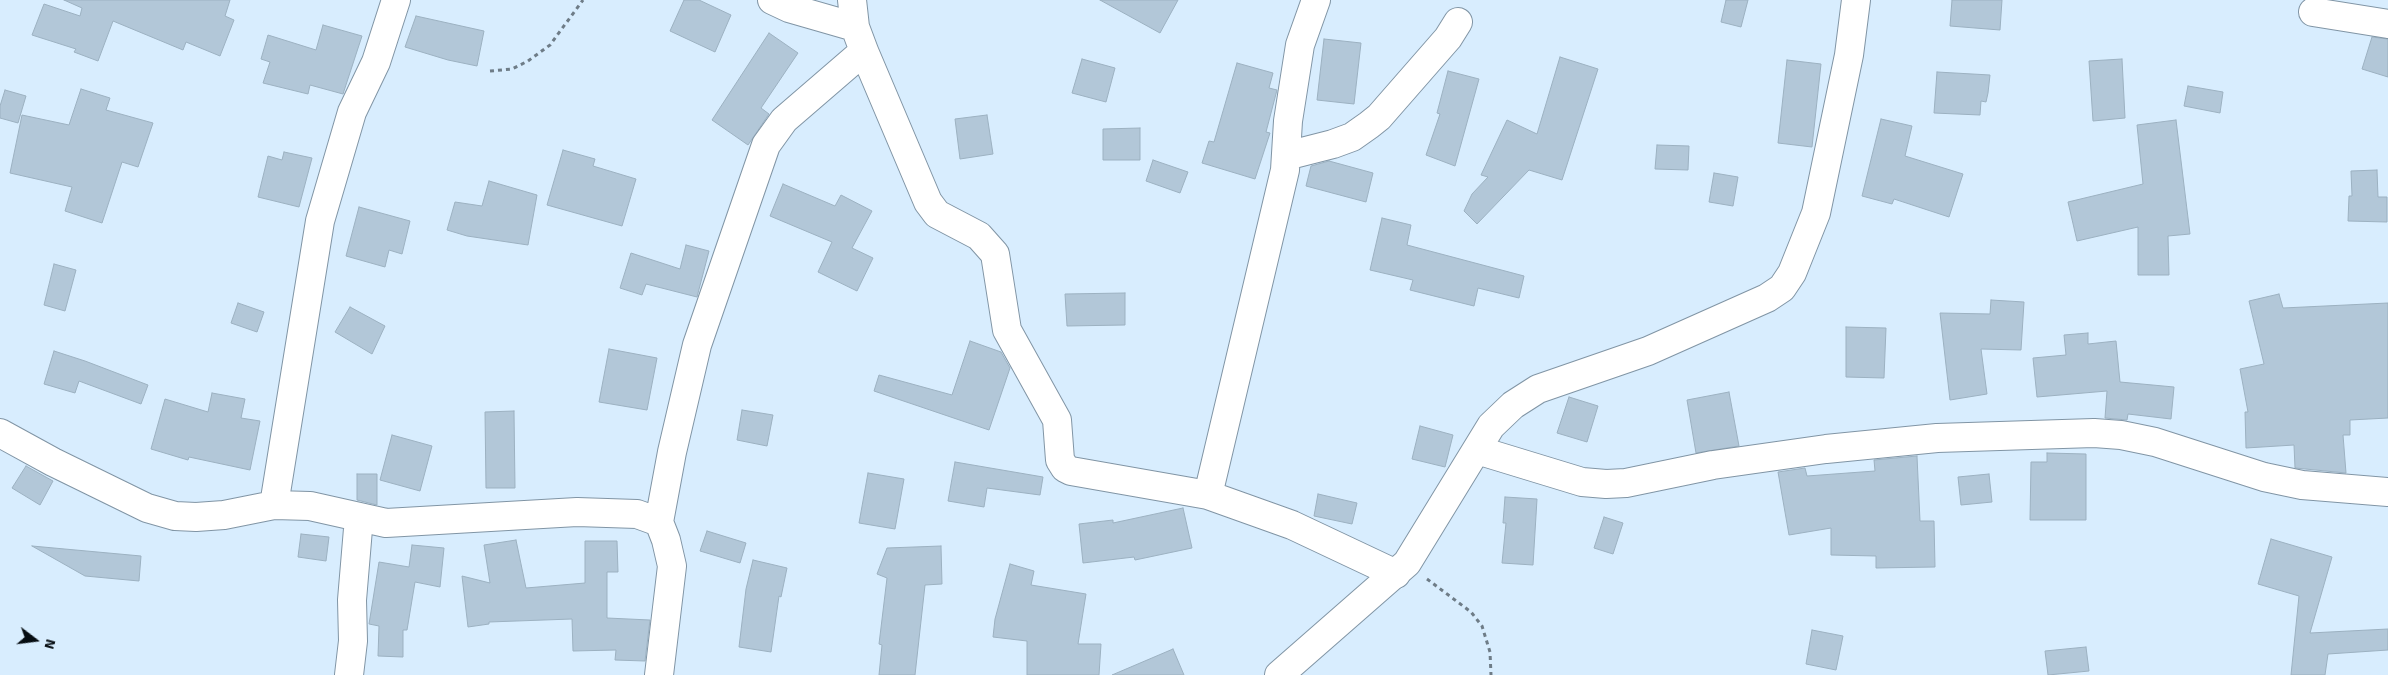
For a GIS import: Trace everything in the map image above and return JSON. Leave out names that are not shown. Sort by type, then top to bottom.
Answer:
[{"type":"street","points":[[274,505],[320,221],[352,112],[376,62],[396,0]]},
{"type":"street","points":[[772,0],[860,39]]},
{"type":"street","points":[[852,0],[860,39],[928,202],[937,214],[979,236],[995,254],[1007,330],[1057,420],[1060,460],[1065,468],[1071,471],[1208,496],[1292,525],[1402,569]]},
{"type":"street","points":[[1208,496],[1285,170],[1288,121],[1300,45],[1316,0]]},
{"type":"street","points":[[1279,675],[1402,569],[1491,426],[1513,405],[1538,389],[1648,350],[1767,298],[1782,288],[1792,273],[1816,213],[1849,55],[1856,0]]},
{"type":"street","points":[[2313,12],[2388,24]]},
{"type":"street","points":[[1286,156],[1352,137],[1369,125],[1392,103],[1448,38],[1458,22]]},
{"type":"street","points":[[659,675],[672,566],[666,540],[659,522],[672,452],[697,345],[766,145],[784,120],[860,39]]},
{"type":"street","points":[[0,433],[53,462],[147,508],[175,516],[224,515],[274,505],[310,506],[386,523],[577,512],[637,514],[659,522]]},
{"type":"street","points":[[1477,450],[1582,482],[1606,484],[1626,483],[1713,465],[1826,449],[1937,438],[2094,433],[2121,435],[2155,442],[2264,477],[2302,485],[2388,492]]},
{"type":"street","points":[[349,675],[353,640],[352,600],[359,518]]},
{"type":"path","points":[[490,71],[512,69],[528,62],[550,44],[583,0]]},
{"type":"path","points":[[1402,569],[1471,612],[1482,626],[1490,652],[1491,675]]},
{"type":"building","points":[[64,0],[230,0],[225,16],[234,20],[220,56],[186,42],[183,50],[113,21],[98,61],[74,52],[76,49],[32,35],[44,4],[80,16],[82,8]]},
{"type":"building","points":[[684,0],[699,0],[731,15],[715,52],[670,31]]},
{"type":"building","points":[[1100,0],[1178,0],[1160,33]]},
{"type":"building","points":[[1726,0],[1748,0],[1741,27],[1721,22]]},
{"type":"building","points":[[1952,0],[2002,0],[2000,30],[1950,26]]},
{"type":"building","points":[[416,16],[484,31],[477,66],[448,60],[405,47]]},
{"type":"building","points":[[323,25],[362,36],[343,94],[310,85],[308,94],[263,83],[270,62],[261,59],[268,35],[316,50]]},
{"type":"building","points":[[769,33],[798,53],[761,108],[769,114],[748,145],[712,120]]},
{"type":"building","points":[[2372,37],[2388,39],[2388,77],[2362,69]]},
{"type":"building","points":[[1324,39],[1361,43],[1354,104],[1317,100]]},
{"type":"building","points":[[1560,57],[1598,69],[1562,180],[1529,170],[1477,224],[1464,211],[1472,194],[1488,177],[1481,175],[1507,120],[1537,134]]},
{"type":"building","points":[[1082,59],[1115,68],[1106,102],[1072,93]]},
{"type":"building","points":[[2122,59],[2125,118],[2093,121],[2089,61]]},
{"type":"building","points":[[1787,60],[1821,64],[1812,147],[1778,143]]},
{"type":"building","points":[[1237,63],[1273,73],[1269,88],[1277,90],[1266,132],[1270,133],[1255,179],[1202,163],[1209,141],[1214,142]]},
{"type":"building","points":[[1448,71],[1479,79],[1455,166],[1426,155],[1440,114],[1437,113]]},
{"type":"building","points":[[1937,72],[1990,75],[1986,102],[1981,101],[1980,115],[1934,113]]},
{"type":"building","points":[[2188,86],[2223,92],[2220,113],[2184,106]]},
{"type":"building","points":[[81,89],[110,98],[106,110],[153,123],[138,167],[122,162],[102,223],[65,211],[72,187],[10,173],[22,115],[69,125]]},
{"type":"building","points":[[5,90],[26,96],[18,123],[0,118],[0,106]]},
{"type":"building","points":[[987,115],[993,154],[960,159],[955,119]]},
{"type":"building","points":[[1881,119],[1912,126],[1905,156],[1963,174],[1949,217],[1894,199],[1892,204],[1862,196]]},
{"type":"building","points":[[2176,120],[2190,234],[2168,236],[2169,275],[2138,275],[2138,227],[2077,241],[2068,202],[2143,184],[2137,125]]},
{"type":"building","points":[[1140,128],[1140,160],[1103,160],[1103,129]]},
{"type":"building","points":[[1657,145],[1689,146],[1688,170],[1655,169]]},
{"type":"building","points":[[563,150],[595,159],[593,166],[636,179],[622,226],[547,205]]},
{"type":"building","points":[[284,152],[312,158],[299,207],[258,197],[268,156],[282,160]]},
{"type":"building","points":[[1153,160],[1188,172],[1180,193],[1146,181]]},
{"type":"building","points":[[1329,161],[1373,173],[1366,202],[1306,186],[1311,166]]},
{"type":"building","points":[[2377,170],[2378,197],[2387,197],[2387,222],[2348,221],[2349,196],[2352,196],[2351,171]]},
{"type":"building","points":[[1714,173],[1738,177],[1733,206],[1709,202]]},
{"type":"building","points":[[489,181],[537,195],[528,245],[467,236],[447,230],[455,202],[482,206]]},
{"type":"building","points":[[783,184],[835,206],[841,195],[872,211],[852,248],[873,258],[857,291],[818,272],[832,242],[770,216]]},
{"type":"building","points":[[359,207],[410,221],[402,254],[389,250],[385,267],[346,256]]},
{"type":"building","points":[[1382,218],[1411,225],[1407,245],[1524,276],[1519,298],[1478,288],[1474,306],[1410,290],[1413,280],[1370,270]]},
{"type":"building","points":[[686,245],[709,251],[697,297],[646,284],[642,295],[620,288],[631,253],[680,269]]},
{"type":"building","points":[[54,264],[76,270],[65,311],[44,305]]},
{"type":"building","points":[[1125,293],[1125,325],[1067,326],[1065,294]]},
{"type":"building","points":[[2279,294],[2283,308],[2388,303],[2388,418],[2350,420],[2350,435],[2343,435],[2346,473],[2295,468],[2294,445],[2246,448],[2245,412],[2248,412],[2240,369],[2264,364],[2249,301]]},
{"type":"building","points":[[1991,300],[2024,302],[2021,350],[1981,349],[1987,394],[1950,400],[1940,313],[1990,314]]},
{"type":"building","points":[[238,303],[264,312],[257,332],[231,323]]},
{"type":"building","points":[[350,307],[385,326],[372,354],[335,332]]},
{"type":"building","points":[[1846,327],[1886,328],[1884,378],[1846,377]]},
{"type":"building","points":[[2088,333],[2088,344],[2116,341],[2120,382],[2174,387],[2171,419],[2128,414],[2127,420],[2105,418],[2107,391],[2037,397],[2033,358],[2066,355],[2064,335]]},
{"type":"building","points":[[970,341],[1001,352],[1010,368],[989,430],[874,391],[879,375],[952,395]]},
{"type":"building","points":[[609,349],[657,358],[647,410],[599,402]]},
{"type":"building","points":[[54,351],[148,385],[141,404],[79,381],[75,393],[44,384]]},
{"type":"building","points":[[1729,392],[1739,446],[1696,453],[1687,400]]},
{"type":"building","points":[[212,393],[245,399],[241,418],[260,421],[250,470],[189,457],[188,460],[151,449],[165,399],[208,412]]},
{"type":"building","points":[[1569,397],[1598,406],[1587,442],[1557,433]]},
{"type":"building","points":[[742,410],[773,415],[767,446],[737,440]]},
{"type":"building","points":[[514,411],[515,488],[486,488],[485,412]]},
{"type":"building","points":[[1420,426],[1453,435],[1445,467],[1412,459]]},
{"type":"building","points":[[392,435],[432,446],[420,491],[380,480]]},
{"type":"building","points":[[2047,453],[2086,454],[2086,520],[2030,520],[2031,462],[2047,462]]},
{"type":"building","points":[[1917,456],[1920,521],[1934,521],[1935,567],[1876,568],[1876,556],[1831,555],[1831,528],[1789,535],[1778,472],[1805,468],[1807,476],[1875,471],[1874,460]]},
{"type":"building","points":[[955,462],[1043,477],[1040,495],[987,488],[984,507],[948,501]]},
{"type":"building","points":[[26,466],[53,481],[40,505],[12,488]]},
{"type":"building","points":[[868,473],[904,479],[895,529],[859,523]]},
{"type":"building","points":[[357,474],[377,474],[377,505],[357,500]]},
{"type":"building","points":[[1989,474],[1992,502],[1961,505],[1958,477]]},
{"type":"building","points":[[1318,494],[1357,503],[1352,524],[1314,516]]},
{"type":"building","points":[[1505,497],[1537,499],[1533,565],[1502,563],[1506,523],[1503,523]]},
{"type":"building","points":[[1183,508],[1192,548],[1135,560],[1134,557],[1083,563],[1079,524],[1113,520],[1113,523]]},
{"type":"building","points":[[1604,517],[1623,523],[1613,554],[1594,548]]},
{"type":"building","points":[[707,531],[746,543],[740,563],[700,551]]},
{"type":"building","points":[[301,534],[329,537],[326,561],[298,557]]},
{"type":"building","points":[[2271,539],[2332,557],[2310,633],[2388,629],[2388,650],[2328,654],[2325,675],[2291,675],[2299,596],[2258,584]]},
{"type":"building","points":[[516,540],[526,588],[585,583],[585,541],[617,541],[618,572],[607,572],[607,618],[650,620],[645,661],[615,660],[616,650],[573,651],[572,619],[489,622],[489,624],[468,627],[462,576],[490,583],[484,545]]},
{"type":"building","points":[[412,545],[444,548],[440,587],[415,582],[407,630],[403,630],[403,657],[378,656],[379,626],[369,624],[379,562],[409,567]]},
{"type":"building","points":[[32,546],[141,556],[139,581],[85,576]]},
{"type":"building","points":[[941,546],[942,584],[925,585],[915,675],[879,675],[882,645],[879,644],[887,578],[877,574],[887,548]]},
{"type":"building","points":[[753,560],[787,568],[781,597],[779,596],[771,652],[739,647],[746,589]]},
{"type":"building","points":[[1010,564],[1034,571],[1031,585],[1086,594],[1078,644],[1101,644],[1099,675],[1027,675],[1027,641],[993,637],[995,619]]},
{"type":"building","points":[[1812,630],[1843,636],[1836,670],[1806,664]]},
{"type":"building","points":[[2086,647],[2089,671],[2048,675],[2045,651]]},
{"type":"building","points":[[1173,649],[1184,675],[1112,675]]}]
